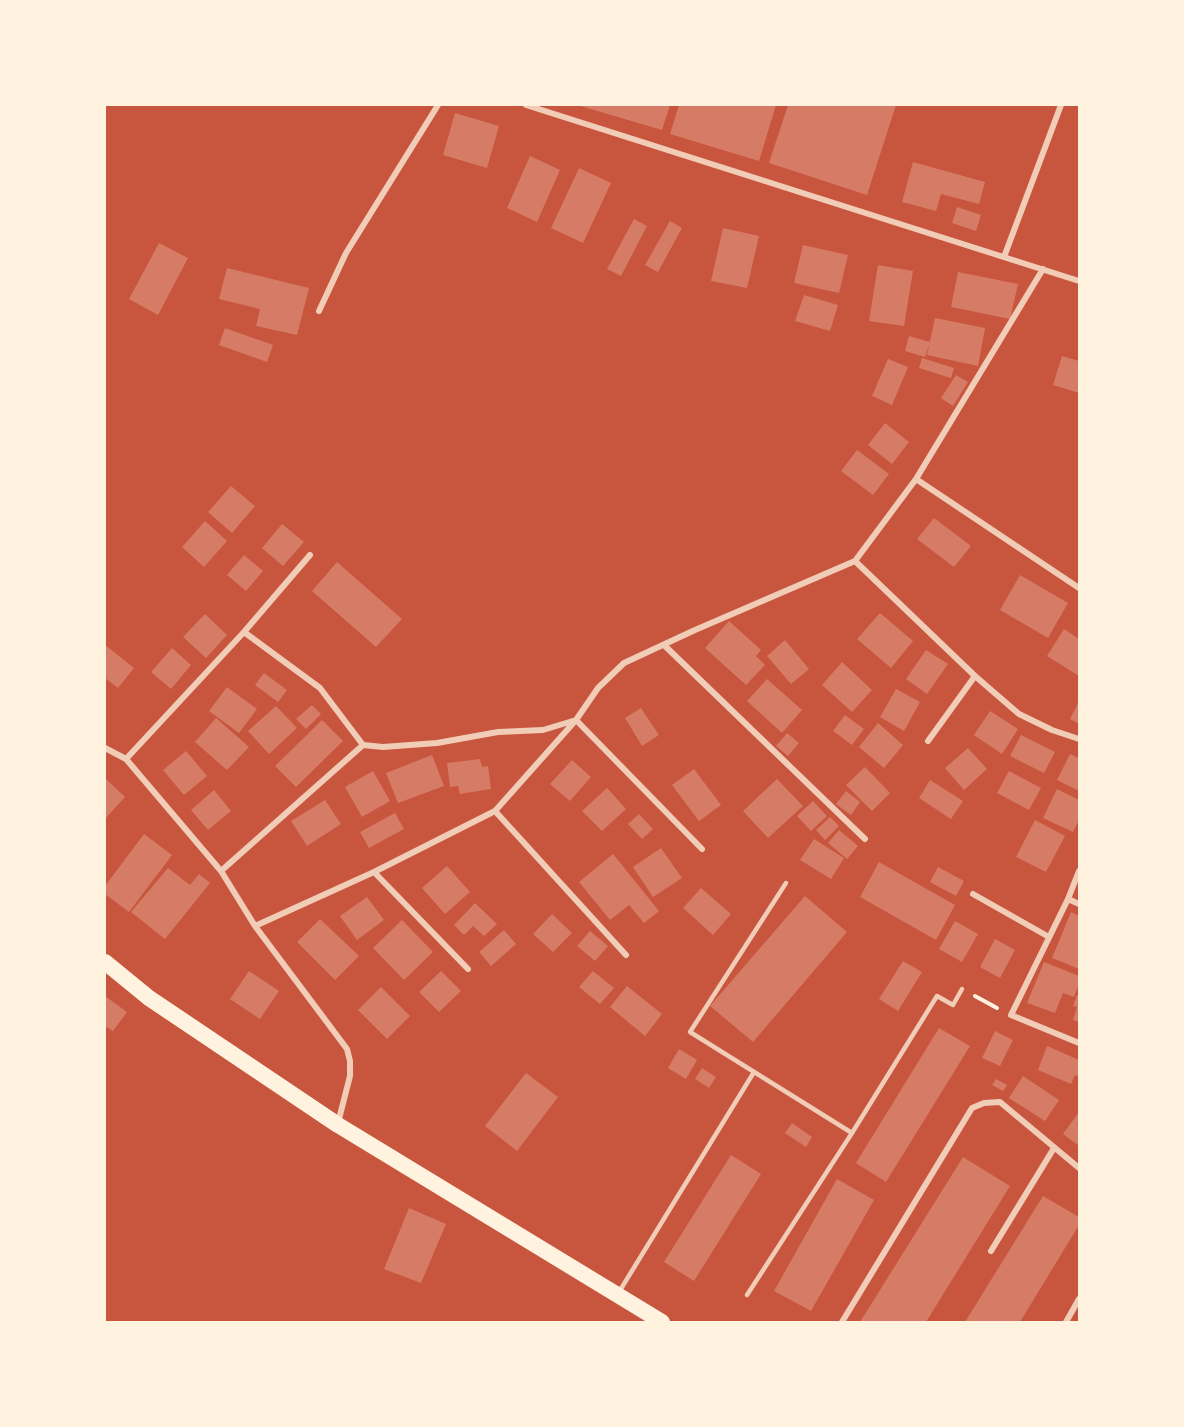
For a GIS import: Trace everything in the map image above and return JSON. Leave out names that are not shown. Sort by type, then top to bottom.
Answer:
[{"type":"highway","points":[[105,962],[149,998],[338,1125],[662,1322]]},
{"type":"street","points":[[319,311],[346,253],[438,105]]},
{"type":"street","points":[[526,105],[1079,281]]},
{"type":"street","points":[[1004,257],[1061,105]]},
{"type":"street","points":[[255,926],[374,872],[495,811],[576,720],[598,688],[624,663],[855,561],[916,478],[1043,269]]},
{"type":"street","points":[[916,478],[1079,588]]},
{"type":"street","points":[[126,759],[244,632],[310,555]]},
{"type":"street","points":[[855,561],[975,676],[1019,714],[1079,740]]},
{"type":"street","points":[[244,632],[320,688],[363,745],[383,747],[437,743],[498,732],[543,730],[576,720]]},
{"type":"street","points":[[664,645],[865,839]]},
{"type":"street","points":[[928,741],[975,676]]},
{"type":"street","points":[[576,720],[702,849]]},
{"type":"street","points":[[221,871],[363,745]]},
{"type":"street","points":[[105,748],[126,759],[221,871],[255,926],[347,1049],[350,1076],[338,1125]]},
{"type":"street","points":[[495,811],[626,955]]},
{"type":"street","points":[[1079,871],[1068,899],[1011,1016],[1079,1043]]},
{"type":"street","points":[[374,872],[468,969]]},
{"type":"street","points":[[973,894],[1049,937]]},
{"type":"street","points":[[1068,899],[1079,904]]},
{"type":"street","points":[[842,1322],[972,1108],[984,1103],[1000,1102],[1079,1168]]},
{"type":"street","points":[[990,1251],[1054,1148]]},
{"type":"street","points":[[1066,1322],[1079,1299]]},
{"type":"lane","points":[[786,883],[690,1032],[852,1133]]},
{"type":"lane","points":[[747,1295],[938,996],[953,1005],[962,989]]},
{"type":"lane","points":[[618,1294],[754,1072]]},
{"type":"path","points":[[962,989],[993,1006]]},
{"type":"building","points":[[577,105],[670,105],[662,130]]},
{"type":"building","points":[[679,105],[776,105],[759,161],[670,134]]},
{"type":"building","points":[[788,105],[896,105],[867,195],[769,163]]},
{"type":"building","points":[[455,113],[499,126],[487,168],[443,155]]},
{"type":"building","points":[[530,156],[560,170],[537,222],[507,208]]},
{"type":"building","points":[[913,162],[985,182],[979,204],[941,194],[936,211],[902,202]]},
{"type":"building","points":[[579,168],[611,183],[583,243],[551,228]]},
{"type":"building","points":[[957,207],[981,215],[976,231],[952,223]]},
{"type":"building","points":[[634,219],[647,226],[621,276],[607,269]]},
{"type":"building","points":[[670,221],[682,228],[658,272],[645,265]]},
{"type":"building","points":[[723,228],[759,236],[747,288],[711,281]]},
{"type":"building","points":[[159,243],[188,258],[158,315],[129,299]]},
{"type":"building","points":[[803,245],[848,255],[839,293],[794,283]]},
{"type":"building","points":[[878,265],[913,271],[904,326],[869,321]]},
{"type":"building","points":[[227,268],[309,288],[297,335],[256,326],[260,309],[219,299]]},
{"type":"building","points":[[958,272],[1018,284],[1010,319],[951,307]]},
{"type":"building","points":[[804,295],[838,305],[830,331],[795,321]]},
{"type":"building","points":[[935,318],[985,328],[978,366],[927,355]]},
{"type":"building","points":[[225,328],[273,345],[267,362],[219,345]]},
{"type":"building","points":[[909,336],[930,342],[925,357],[905,351]]},
{"type":"building","points":[[1062,356],[1079,361],[1079,393],[1053,385]]},
{"type":"building","points":[[922,358],[954,368],[951,378],[919,368]]},
{"type":"building","points":[[888,359],[908,367],[892,405],[872,396]]},
{"type":"building","points":[[956,375],[968,382],[953,406],[941,398]]},
{"type":"building","points":[[885,423],[909,442],[892,464],[868,445]]},
{"type":"building","points":[[857,450],[889,474],[873,495],[841,471]]},
{"type":"building","points":[[231,486],[255,506],[232,533],[208,512]]},
{"type":"building","points":[[934,518],[971,546],[954,567],[917,539]]},
{"type":"building","points":[[205,521],[227,541],[204,567],[182,547]]},
{"type":"building","points":[[282,524],[304,542],[283,566],[262,548]]},
{"type":"building","points":[[244,555],[263,571],[246,591],[227,575]]},
{"type":"building","points":[[337,562],[402,619],[376,647],[312,591]]},
{"type":"building","points":[[1020,575],[1068,603],[1048,638],[1000,610]]},
{"type":"building","points":[[880,613],[913,641],[891,668],[857,639]]},
{"type":"building","points":[[205,614],[227,635],[206,658],[183,637]]},
{"type":"building","points":[[729,621],[761,650],[756,656],[765,665],[746,685],[705,648]]},
{"type":"building","points":[[1064,629],[1079,639],[1079,676],[1047,656]]},
{"type":"building","points":[[785,640],[809,669],[791,684],[767,656]]},
{"type":"building","points":[[105,645],[134,668],[118,688],[105,678]]},
{"type":"building","points":[[172,648],[191,665],[171,689],[151,672]]},
{"type":"building","points":[[926,650],[948,664],[927,694],[906,679]]},
{"type":"building","points":[[842,662],[872,690],[852,712],[822,685]]},
{"type":"building","points":[[264,673],[287,690],[278,702],[255,685]]},
{"type":"building","points":[[767,679],[802,710],[782,733],[747,701]]},
{"type":"building","points":[[227,687],[257,709],[239,733],[209,711]]},
{"type":"building","points":[[896,689],[920,702],[904,731],[880,717]]},
{"type":"building","points":[[1079,701],[1079,724],[1070,719]]},
{"type":"building","points":[[312,705],[321,714],[306,729],[296,719]]},
{"type":"building","points":[[276,706],[297,728],[269,754],[248,731]]},
{"type":"building","points":[[641,708],[659,735],[642,746],[625,718]]},
{"type":"building","points":[[990,711],[1018,729],[1002,754],[974,735]]},
{"type":"building","points":[[845,715],[864,729],[852,745],[833,731]]},
{"type":"building","points":[[216,718],[249,747],[227,770],[195,742]]},
{"type":"building","points":[[322,720],[343,741],[296,787],[275,766]]},
{"type":"building","points":[[878,723],[903,745],[884,768],[859,747]]},
{"type":"building","points":[[787,733],[799,743],[788,756],[776,746]]},
{"type":"building","points":[[1021,735],[1055,752],[1044,773],[1010,756]]},
{"type":"building","points":[[968,748],[987,769],[964,790],[945,768]]},
{"type":"building","points":[[186,751],[207,776],[184,795],[163,770]]},
{"type":"building","points":[[1070,754],[1079,758],[1079,791],[1057,780]]},
{"type":"building","points":[[432,755],[444,786],[398,803],[386,773]]},
{"type":"building","points":[[480,759],[482,767],[488,766],[491,789],[460,794],[458,786],[450,787],[447,763]]},
{"type":"building","points":[[572,760],[591,777],[570,801],[550,784]]},
{"type":"building","points":[[865,767],[890,793],[872,811],[846,785]]},
{"type":"building","points":[[694,769],[721,805],[699,821],[672,785]]},
{"type":"building","points":[[373,771],[390,801],[362,817],[345,787]]},
{"type":"building","points":[[1009,771],[1041,788],[1029,810],[997,793]]},
{"type":"building","points":[[105,778],[125,797],[105,819]]},
{"type":"building","points":[[777,779],[803,806],[768,838],[743,811]]},
{"type":"building","points":[[930,780],[963,801],[951,819],[919,798]]},
{"type":"building","points":[[607,788],[626,809],[602,831],[582,811]]},
{"type":"building","points":[[1057,789],[1079,800],[1079,820],[1073,832],[1043,818]]},
{"type":"building","points":[[214,790],[231,811],[208,830],[191,810]]},
{"type":"building","points":[[846,791],[860,802],[851,815],[836,804]]},
{"type":"building","points":[[325,800],[341,824],[307,846],[291,821]]},
{"type":"building","points":[[813,801],[827,816],[811,831],[797,816]]},
{"type":"building","points":[[395,813],[404,829],[369,848],[360,832]]},
{"type":"building","points":[[639,814],[653,829],[642,839],[628,824]]},
{"type":"building","points":[[830,817],[839,826],[825,840],[816,830]]},
{"type":"building","points":[[1035,820],[1065,836],[1046,872],[1016,857]]},
{"type":"building","points":[[839,830],[858,846],[847,859],[828,843]]},
{"type":"building","points":[[144,834],[172,855],[129,912],[105,894],[105,886]]},
{"type":"building","points":[[814,839],[844,858],[831,879],[800,860]]},
{"type":"building","points":[[661,848],[682,878],[653,897],[633,867]]},
{"type":"building","points":[[613,854],[659,911],[644,923],[629,905],[610,920],[579,882]]},
{"type":"building","points":[[879,862],[955,905],[936,940],[860,897]]},
{"type":"building","points":[[447,866],[470,892],[445,914],[422,888]]},
{"type":"building","points":[[938,867],[964,881],[956,896],[930,882]]},
{"type":"building","points":[[168,868],[190,885],[199,874],[210,883],[165,939],[131,912]]},
{"type":"building","points":[[701,888],[731,914],[713,935],[683,908]]},
{"type":"building","points":[[805,896],[847,932],[753,1042],[710,1006]]},
{"type":"building","points":[[367,897],[384,920],[357,940],[340,916]]},
{"type":"building","points":[[475,903],[497,924],[484,936],[473,926],[464,935],[454,925]]},
{"type":"building","points":[[1071,912],[1079,916],[1079,969],[1052,958]]},
{"type":"building","points":[[552,914],[572,933],[553,952],[533,934]]},
{"type":"building","points":[[320,919],[359,956],[335,980],[297,942]]},
{"type":"building","points":[[402,920],[433,952],[404,980],[373,948]]},
{"type":"building","points":[[955,921],[978,934],[962,962],[939,949]]},
{"type":"building","points":[[504,930],[516,944],[491,966],[479,952]]},
{"type":"building","points":[[590,931],[608,946],[595,961],[577,946]]},
{"type":"building","points":[[995,939],[1015,950],[1000,978],[980,967]]},
{"type":"building","points":[[903,961],[922,972],[898,1011],[879,999]]},
{"type":"building","points":[[1044,962],[1079,976],[1079,984],[1074,997],[1063,993],[1055,1013],[1027,1003]]},
{"type":"building","points":[[249,971],[279,991],[260,1019],[230,999]]},
{"type":"building","points":[[441,971],[461,991],[439,1012],[419,992]]},
{"type":"building","points":[[593,971],[614,988],[600,1004],[579,987]]},
{"type":"building","points":[[627,986],[662,1014],[645,1036],[610,1007]]},
{"type":"building","points":[[381,987],[410,1016],[387,1039],[358,1010]]},
{"type":"building","points":[[1077,995],[1079,996],[1079,1022],[1073,1020],[1077,1007],[1073,1006]]},
{"type":"building","points":[[105,996],[127,1012],[113,1031],[105,1026]]},
{"type":"building","points":[[939,1028],[970,1046],[886,1182],[856,1163]]},
{"type":"building","points":[[995,1031],[1013,1040],[1000,1066],[982,1058]]},
{"type":"building","points":[[1047,1046],[1079,1060],[1079,1077],[1075,1075],[1071,1084],[1038,1070]]},
{"type":"building","points":[[679,1049],[697,1060],[686,1079],[668,1068]]},
{"type":"building","points":[[702,1068],[716,1077],[709,1088],[695,1079]]},
{"type":"building","points":[[526,1073],[558,1097],[517,1151],[485,1126]]},
{"type":"building","points":[[1023,1076],[1059,1100],[1045,1121],[1009,1098]]},
{"type":"building","points":[[996,1079],[1007,1085],[1003,1091],[992,1085]]},
{"type":"building","points":[[1079,1112],[1079,1146],[1063,1134]]},
{"type":"building","points":[[792,1123],[812,1137],[806,1147],[785,1133]]},
{"type":"building","points":[[731,1155],[761,1174],[694,1281],[664,1262]]},
{"type":"building","points":[[963,1157],[1010,1186],[926,1322],[860,1322]]},
{"type":"building","points":[[837,1179],[874,1200],[811,1311],[774,1291]]},
{"type":"building","points":[[1043,1196],[1079,1217],[1079,1225],[1020,1322],[965,1322]]},
{"type":"building","points":[[409,1208],[446,1224],[421,1283],[384,1269]]}]
